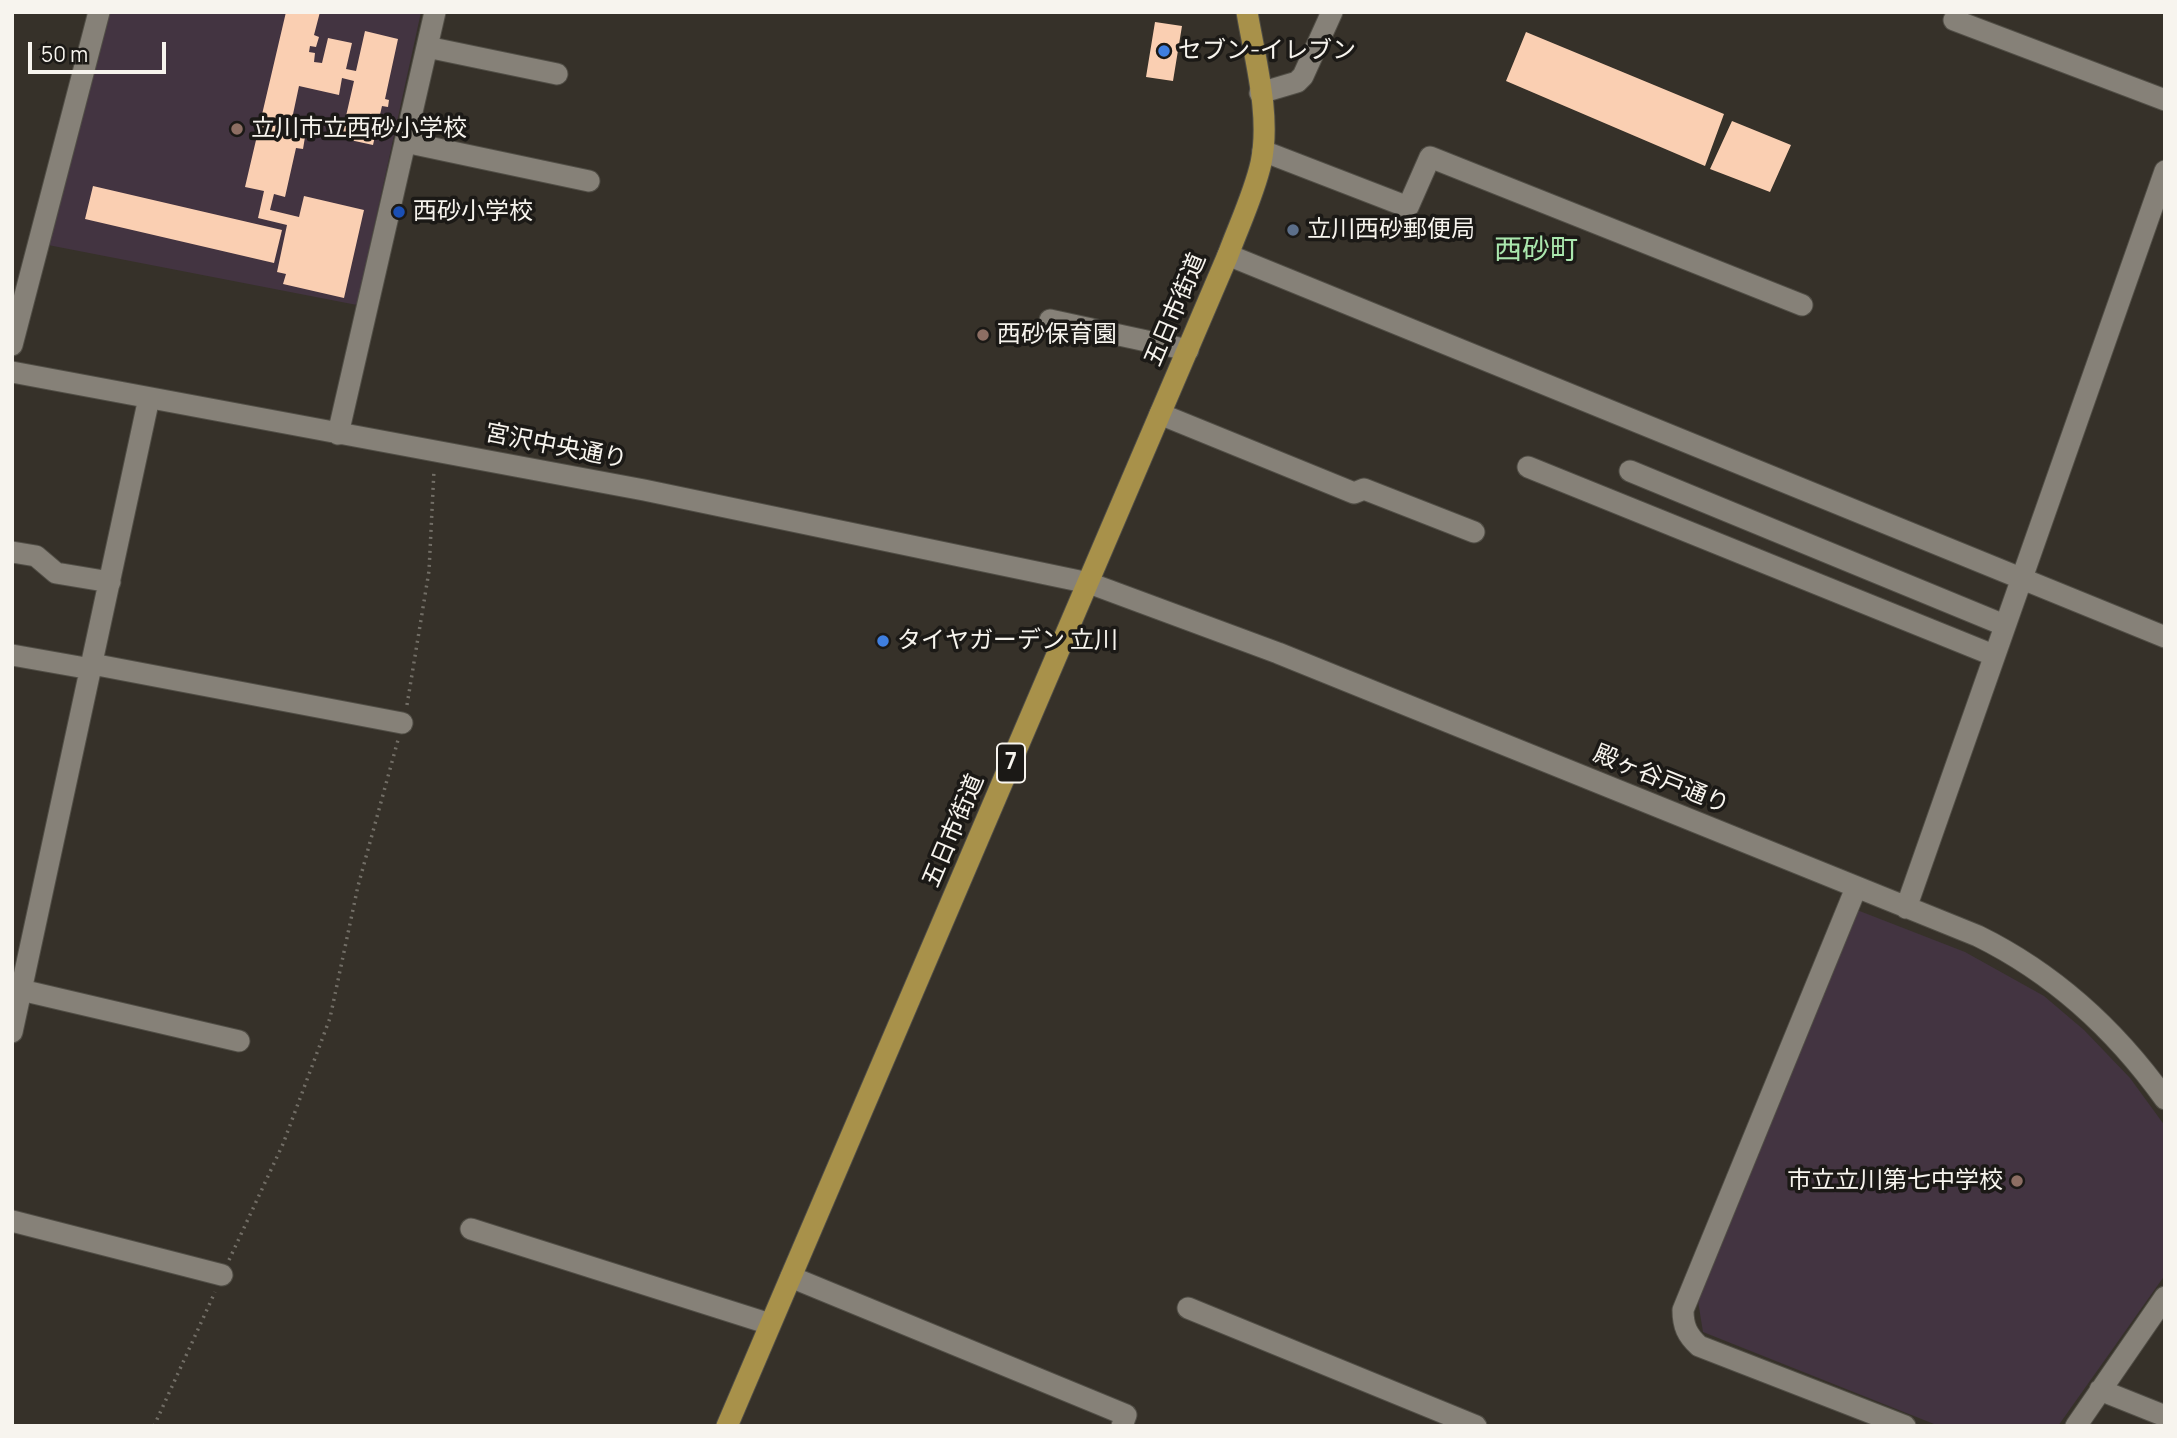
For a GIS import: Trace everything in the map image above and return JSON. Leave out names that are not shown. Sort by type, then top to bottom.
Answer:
[{"type":"main road","name":"五日市街道","points":[[727,1426],[1188,350],[1256,179],[1262,151],[1260,93],[1247,12]]},
{"type":"street","points":[[12,345],[99,12]]},
{"type":"street","points":[[338,434],[435,12]]},
{"type":"street","points":[[1260,93],[1297,82],[1303,76],[1332,12]]},
{"type":"street","points":[[1954,20],[2165,100]]},
{"type":"street","points":[[427,47],[523,74],[557,74]]},
{"type":"street","points":[[405,142],[589,181]]},
{"type":"street","points":[[1262,151],[1408,207],[1430,157],[1802,304]]},
{"type":"street","points":[[1906,908],[2021,576],[2158,215],[2165,171]]},
{"type":"street","points":[[1228,255],[2021,576],[2165,637]]},
{"type":"street","points":[[1050,320],[1188,350]]},
{"type":"street","name":"宮沢中央通り","points":[[12,372],[436,451],[1088,583]]},
{"type":"street","points":[[12,1032],[149,398]]},
{"type":"street","points":[[1160,414],[1354,493],[1364,489],[1474,532]]},
{"type":"street","points":[[1528,467],[1993,655]]},
{"type":"street","points":[[1630,471],[2004,625]]},
{"type":"street","points":[[1682,528],[1695,498]]},
{"type":"street","points":[[12,552],[36,556],[55,573],[110,582]]},
{"type":"street","name":"殿ヶ谷戸通り","points":[[1088,583],[1278,653],[1978,936],[2016,955],[2098,1018],[2136,1058],[2165,1099]]},
{"type":"street","points":[[12,654],[402,723]]},
{"type":"street","points":[[1856,888],[1683,1310],[1683,1325],[1690,1338],[1699,1346],[1905,1426]]},
{"type":"street","points":[[21,990],[152,1013],[239,1041]]},
{"type":"street","points":[[12,1221],[222,1275]]},
{"type":"street","points":[[471,1229],[770,1324]]},
{"type":"street","points":[[790,1277],[1126,1415],[1122,1426]]},
{"type":"street","points":[[2076,1426],[2165,1297]]},
{"type":"street","points":[[1188,1308],[1476,1426]]},
{"type":"street","points":[[2100,1390],[2165,1416]]},
{"type":"path","points":[[154,1426],[283,1144],[330,1018],[358,886],[412,687],[429,571],[436,451]]},
{"type":"shaded area","name":"立川市立西砂小学校","points":[[109,12],[421,12],[357,305],[48,245]]},
{"type":"shaded area","points":[[1857,910],[1965,952],[2044,996],[2084,1030],[2130,1078],[2165,1126],[2165,1275],[2058,1426],[1939,1426],[1703,1332],[1698,1301]]},
{"type":"building","points":[[286,12],[320,12],[314,35],[319,37],[316,47],[310,46],[309,52],[315,53],[314,62],[322,63],[328,38],[352,43],[346,69],[356,71],[365,31],[398,39],[385,99],[389,100],[388,107],[382,106],[373,145],[341,138],[354,81],[342,78],[339,95],[299,86],[289,133],[305,137],[303,149],[296,148],[285,197],[274,194],[270,210],[299,217],[304,196],[364,210],[344,298],[283,284],[286,274],[277,272],[287,225],[258,218],[264,191],[245,187]]},
{"type":"building","name":"セブン-イレブン","points":[[1155,22],[1182,26],[1173,81],[1146,77]]},
{"type":"building","points":[[1526,32],[1724,114],[1705,166],[1506,81]]},
{"type":"building","points":[[1732,121],[1791,145],[1770,192],[1710,169]]},
{"type":"building","points":[[93,186],[282,230],[274,263],[85,219]]},
{"type":"place","name":"セブン-イレブン","points":[[1164,51]]},
{"type":"place","name":"立川市立西砂小学校","points":[[237,129]]},
{"type":"place","name":"西砂小学校","points":[[399,212]]},
{"type":"place","name":"立川西砂郵便局","points":[[1293,230]]},
{"type":"place","name":"西砂保育園","points":[[983,335]]},
{"type":"place","name":"タイヤガーデン 立川","points":[[883,641]]},
{"type":"place","name":"市立立川第七中学校","points":[[2017,1181]]},
{"type":"district","name":"西砂町","points":[[1536,251]]}]
